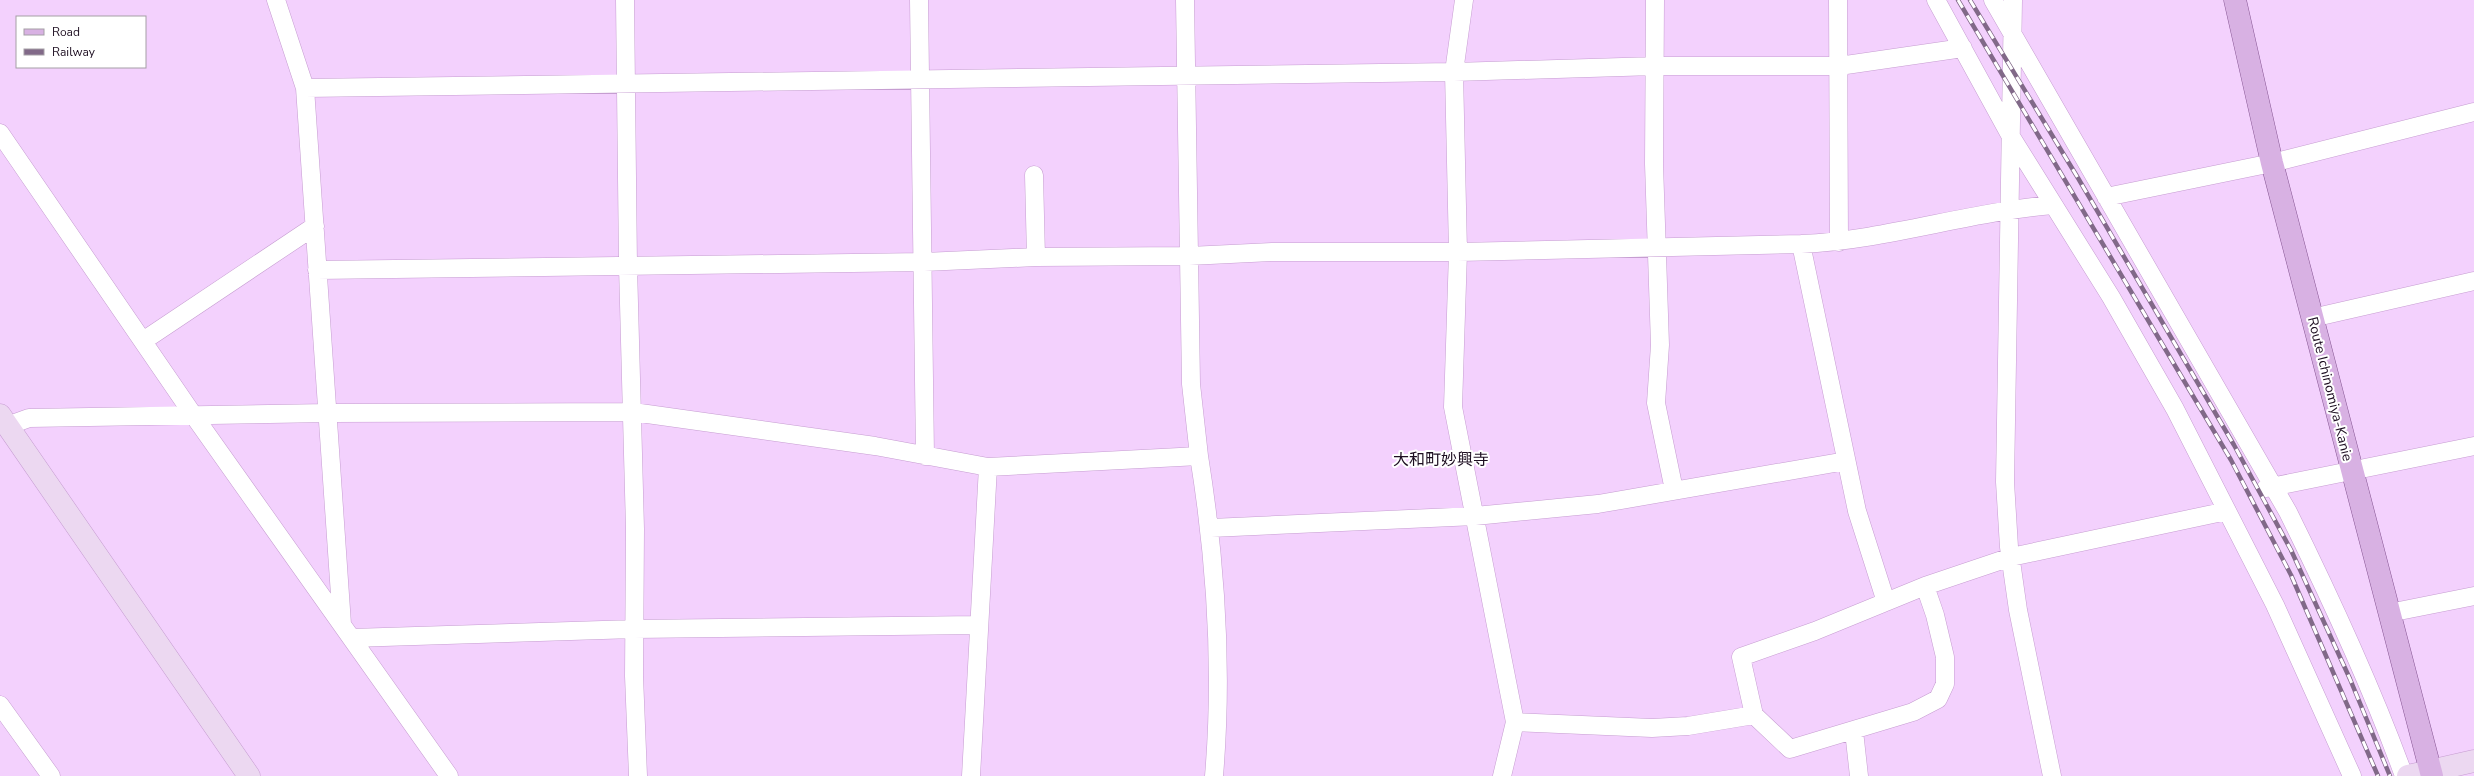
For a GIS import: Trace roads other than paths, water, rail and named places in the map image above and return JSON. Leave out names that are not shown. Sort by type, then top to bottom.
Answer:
[{"type":"main road","name":"Route Ichinomiya-Kanie","points":[[2235,0],[2272,163],[2431,773]]},
{"type":"street","points":[[276,0],[305,88],[328,413],[347,631]]},
{"type":"street","points":[[626,0],[628,266],[633,412],[634,629],[638,776]]},
{"type":"street","points":[[919,0],[919,80],[924,262],[925,456]]},
{"type":"street","points":[[1185,0],[1192,384],[1199,456],[1211,528],[1220,675],[1214,776]]},
{"type":"street","points":[[1464,0],[1454,72],[1458,252],[1454,407],[1515,722],[1502,776]]},
{"type":"street","points":[[1655,0],[1657,248],[1660,345],[1656,403],[1674,490]]},
{"type":"street","points":[[1838,0],[1839,242]]},
{"type":"street","points":[[1936,0],[2010,135],[2111,297],[2171,403],[2275,605],[2352,776]]},
{"type":"street","points":[[1993,0],[2270,488],[2330,598],[2377,702],[2404,776]]},
{"type":"street","points":[[2013,0],[2005,482],[2011,557],[2018,610],[2052,776]]},
{"type":"street","points":[[305,88],[1454,72],[1655,66],[1839,66],[1963,48]]},
{"type":"street","points":[[2106,197],[2272,163],[2474,112]]},
{"type":"street","points":[[0,133],[194,416],[450,776]]},
{"type":"street","points":[[1034,175],[1036,257]]},
{"type":"street","points":[[317,270],[924,262],[1036,257],[1189,256],[1272,252],[1458,252],[1801,244],[1839,242],[2009,208],[2054,205]]},
{"type":"street","points":[[143,341],[314,226]]},
{"type":"street","points":[[1801,244],[1857,511],[1886,602]]},
{"type":"street","points":[[2312,318],[2474,281]]},
{"type":"street","points":[[4,420],[29,418],[328,413],[633,412],[874,446],[988,467],[1199,456]]},
{"type":"street","points":[[4,420],[250,776]]},
{"type":"street","points":[[2270,488],[2351,470],[2474,446]]},
{"type":"street","points":[[1211,528],[1475,516],[1598,504],[1846,461]]},
{"type":"street","points":[[971,776],[988,467]]},
{"type":"street","points":[[1925,586],[1935,615],[1945,657],[1945,684],[1938,699],[1913,712],[1790,749],[1754,715],[1741,657],[1815,631],[1925,586],[2011,557],[2227,510]]},
{"type":"street","points":[[2389,613],[2474,596]]},
{"type":"street","points":[[347,631],[979,624]]},
{"type":"street","points":[[0,705],[51,776]]},
{"type":"street","points":[[1515,722],[1652,728],[1688,726],[1754,715]]},
{"type":"street","points":[[1854,731],[1860,776]]},
{"type":"street","points":[[2408,776],[2431,773],[2474,761]]},
{"type":"railway","points":[[1958,0],[2231,460],[2291,575],[2378,776]]},
{"type":"railway","points":[[1970,0],[2078,178],[2234,445],[2291,550],[2350,679],[2390,776]]},
{"type":"district","name":"大和町妙興寺","points":[[1441,460]]}]
